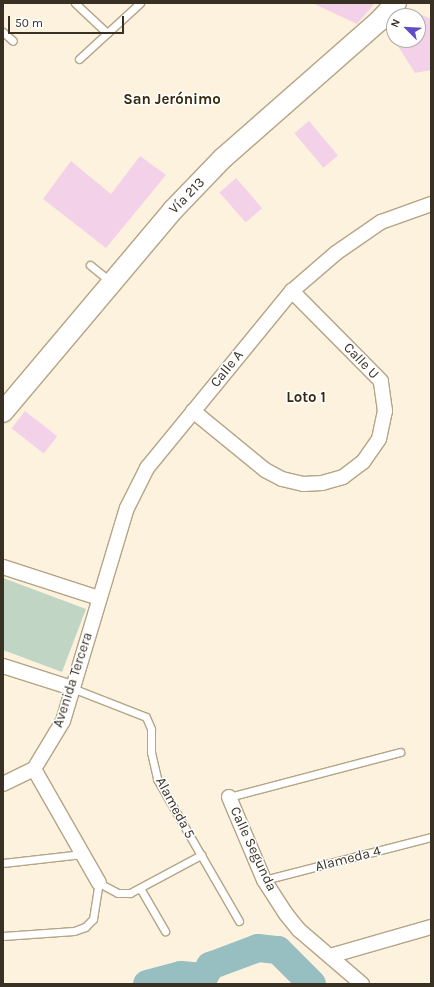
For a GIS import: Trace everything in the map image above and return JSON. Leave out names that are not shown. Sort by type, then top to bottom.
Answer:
[{"type":"main road","name":"Vía 213","points":[[3,412],[173,210],[222,159],[379,21],[396,3]]},
{"type":"street","name":"Calle A","points":[[99,598],[127,508],[147,468],[292,291],[336,253],[381,222],[431,204]]},
{"type":"street","name":"Calle U","points":[[193,411],[265,470],[282,479],[303,484],[322,483],[343,477],[363,462],[379,439],[385,411],[381,381],[292,291]]},
{"type":"street","points":[[3,567],[99,598]]},
{"type":"street","name":"Avenida Tercera","points":[[34,768],[63,721],[99,598]]},
{"type":"street","points":[[3,666],[72,688]]},
{"type":"street","points":[[3,784],[34,768],[99,883]]},
{"type":"street","name":"Calle Segunda","points":[[229,797],[264,880],[286,914],[362,984]]},
{"type":"street","points":[[330,956],[431,927]]},
{"type":"lane","points":[[75,3],[107,33]]},
{"type":"lane","points":[[79,59],[140,3]]},
{"type":"lane","points":[[3,32],[13,41]]},
{"type":"lane","points":[[90,265],[111,282]]},
{"type":"lane","name":"Alameda 5","points":[[72,688],[146,717],[151,728],[151,752],[157,779],[239,921]]},
{"type":"lane","points":[[229,797],[400,752]]},
{"type":"lane","name":"Alameda 4","points":[[264,880],[431,837]]},
{"type":"lane","points":[[3,863],[82,854]]},
{"type":"lane","points":[[3,936],[74,932],[85,927],[93,919],[99,883],[118,893],[130,892],[201,855]]},
{"type":"lane","points":[[140,888],[165,931]]},
{"type":"green space","points":[[3,578],[86,609],[62,672],[3,650]]},
{"type":"building","points":[[312,3],[375,3],[357,24]]},
{"type":"building","points":[[426,17],[431,19],[431,70],[415,73],[399,48],[426,48]]},
{"type":"building","points":[[309,121],[338,155],[323,168],[294,133]]},
{"type":"building","points":[[140,156],[166,175],[106,248],[43,199],[71,161],[111,194]]},
{"type":"building","points":[[236,178],[262,208],[246,223],[219,192]]},
{"type":"building","points":[[25,411],[57,436],[44,454],[11,428]]},
{"type":"waterway","points":[[147,984],[181,975],[204,977],[210,966],[258,948],[278,950],[312,984]]},
{"type":"district","name":"San Jerónimo","points":[[172,100]]},
{"type":"district","name":"Loto 1","points":[[306,398]]}]
